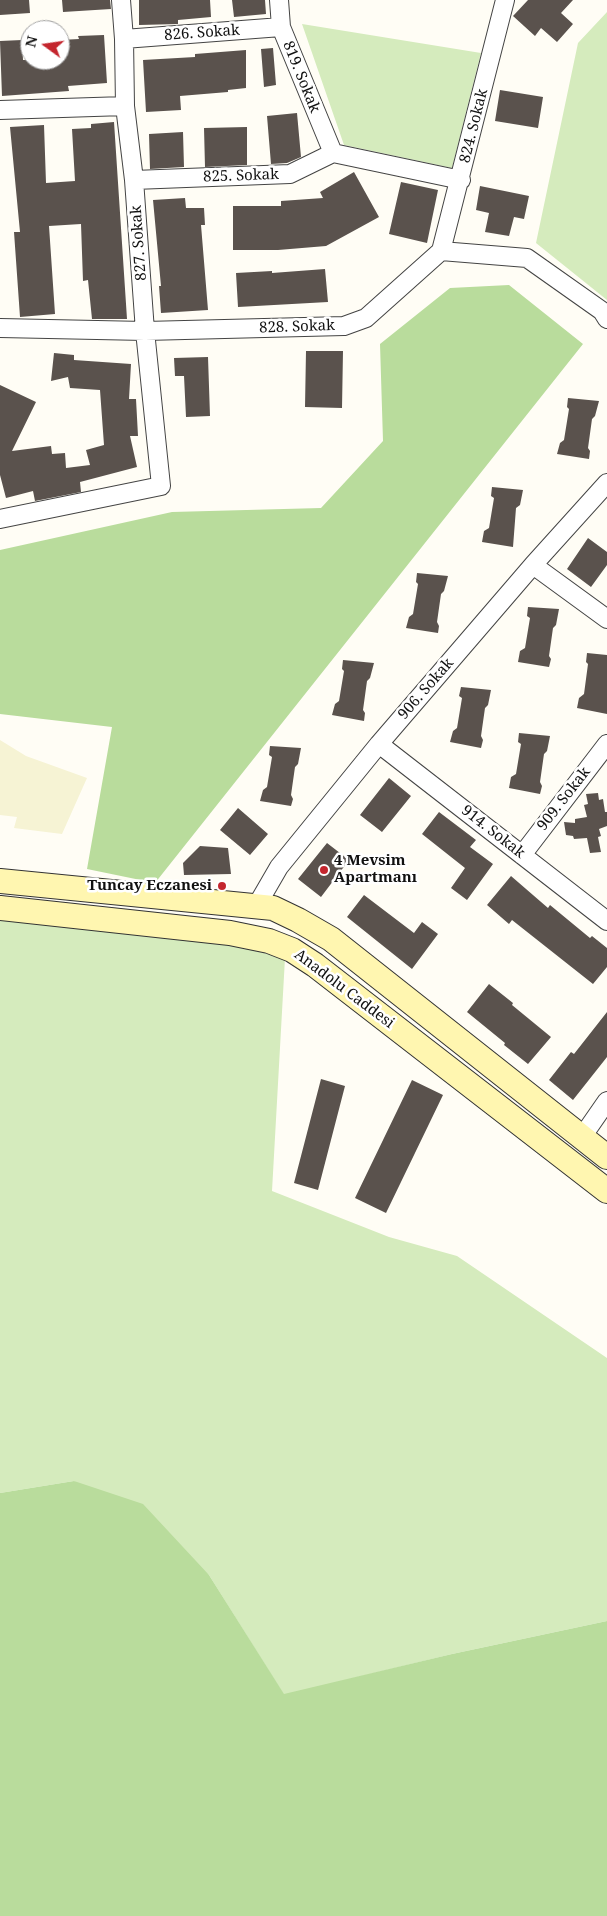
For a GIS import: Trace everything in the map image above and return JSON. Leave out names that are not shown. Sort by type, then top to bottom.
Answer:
[{"type":"main road","name":"Anadolu Caddesi","points":[[0,881],[257,905],[272,908],[331,939],[607,1157]]},
{"type":"main road","name":"Anadolu Caddesi","points":[[0,908],[230,933],[269,942],[292,950],[315,965],[607,1191]]},
{"type":"street","name":"827. Sokak","points":[[0,519],[161,486],[145,331],[134,180],[125,106],[124,39],[121,0]]},
{"type":"street","name":"819. Sokak","points":[[279,0],[281,27],[332,153]]},
{"type":"street","name":"824. Sokak","points":[[441,252],[505,0]]},
{"type":"street","name":"826. Sokak","points":[[124,39],[281,27]]},
{"type":"street","points":[[0,110],[125,106]]},
{"type":"street","points":[[332,153],[460,180]]},
{"type":"street","name":"825. Sokak","points":[[134,180],[290,174],[332,153]]},
{"type":"street","points":[[441,252],[527,258],[602,311],[607,319]]},
{"type":"street","name":"828. Sokak","points":[[0,328],[145,331],[344,326],[366,318],[441,252]]},
{"type":"street","name":"906. Sokak","points":[[257,905],[280,868],[379,744],[533,565],[607,483]]},
{"type":"street","points":[[533,565],[607,619]]},
{"type":"street","name":"914. Sokak","points":[[379,744],[607,921]]},
{"type":"street","name":"909. Sokak","points":[[522,854],[607,744]]},
{"type":"street","points":[[582,1137],[607,1102]]},
{"type":"shaded area","points":[[0,740],[26,756],[87,778],[62,834],[14,828],[17,817],[0,815]]},
{"type":"green space","points":[[607,12],[607,300],[536,243],[578,43]]},
{"type":"green space","points":[[302,24],[481,53],[452,168],[344,145]]},
{"type":"green space","points":[[509,285],[583,344],[155,883],[87,869],[112,727],[0,714],[0,550],[172,512],[321,508],[383,441],[380,344],[450,288]]},
{"type":"green space","points":[[0,919],[230,945],[285,958],[272,1191],[389,1237],[457,1256],[607,1358],[607,1621],[452,1654],[284,1695],[209,1575],[74,1481],[0,1493]]},
{"type":"green space","points":[[74,1481],[143,1504],[209,1575],[284,1694],[452,1654],[607,1621],[607,1916],[0,1916],[0,1493]]},
{"type":"building","points":[[0,0],[29,0],[30,13],[0,15]]},
{"type":"building","points":[[62,0],[110,0],[111,9],[63,12]]},
{"type":"building","points":[[139,0],[210,0],[211,17],[178,20],[178,24],[139,25]]},
{"type":"building","points":[[232,0],[265,0],[266,14],[234,17]]},
{"type":"building","points":[[528,0],[573,0],[561,13],[573,24],[557,42],[541,28],[535,36],[513,16]]},
{"type":"building","points":[[104,35],[107,83],[68,86],[69,91],[2,96],[0,41],[20,40],[20,70],[70,70],[70,39],[79,39],[78,36]]},
{"type":"building","points":[[273,48],[276,85],[264,87],[261,49]]},
{"type":"building","points":[[246,50],[246,88],[228,90],[228,92],[180,96],[181,110],[146,112],[143,60],[195,57],[195,54]]},
{"type":"building","points":[[500,90],[543,97],[538,128],[495,121]]},
{"type":"building","points":[[297,113],[301,157],[287,163],[271,164],[267,116]]},
{"type":"building","points":[[114,122],[127,319],[92,319],[88,280],[83,281],[81,224],[49,226],[55,314],[20,317],[14,232],[20,232],[10,127],[44,125],[46,183],[75,181],[72,129],[91,128],[91,124]]},
{"type":"building","points":[[247,127],[247,165],[205,167],[204,128]]},
{"type":"building","points":[[183,132],[184,167],[150,169],[149,134]]},
{"type":"building","points":[[354,172],[379,217],[326,246],[278,250],[233,250],[233,206],[281,206],[281,201],[323,198],[320,192]]},
{"type":"building","points":[[401,182],[438,190],[427,243],[389,234]]},
{"type":"building","points":[[480,186],[529,196],[524,219],[514,217],[509,236],[485,232],[489,213],[476,210]]},
{"type":"building","points":[[185,198],[186,208],[204,208],[205,225],[201,225],[208,310],[161,313],[159,286],[161,286],[153,200]]},
{"type":"building","points":[[325,269],[328,302],[238,307],[236,273],[272,271],[272,273]]},
{"type":"building","points":[[306,351],[343,351],[342,408],[305,407]]},
{"type":"building","points":[[54,353],[74,355],[74,360],[131,364],[129,399],[136,399],[138,436],[130,436],[137,467],[80,482],[81,492],[35,501],[33,491],[6,498],[0,475],[0,385],[36,402],[12,451],[51,446],[52,454],[65,453],[66,468],[90,465],[86,450],[104,445],[100,390],[70,388],[68,377],[51,381]]},
{"type":"building","points":[[208,357],[210,416],[186,417],[184,376],[175,376],[174,358]]},
{"type":"building","points":[[568,398],[599,401],[595,416],[592,419],[588,448],[590,451],[589,459],[557,454],[560,443],[564,440],[569,409],[567,407]]},
{"type":"building","points":[[492,487],[523,490],[520,505],[516,508],[513,547],[482,542],[484,531],[489,528],[494,498],[491,496]]},
{"type":"building","points":[[588,538],[607,552],[607,565],[591,587],[567,569]]},
{"type":"building","points":[[417,573],[448,576],[444,591],[441,594],[437,622],[439,626],[438,633],[406,628],[409,617],[413,614],[418,584],[416,582]]},
{"type":"building","points":[[528,607],[559,609],[556,625],[553,628],[549,667],[518,662],[520,651],[525,648],[530,618],[527,616]]},
{"type":"building","points":[[587,653],[607,655],[607,714],[577,708],[579,698],[584,694],[588,664],[586,662]]},
{"type":"building","points":[[343,660],[374,663],[370,678],[367,681],[363,710],[365,713],[364,721],[332,715],[335,704],[339,701],[344,671],[342,669]]},
{"type":"building","points":[[461,687],[491,690],[488,705],[485,708],[481,748],[450,742],[453,731],[457,728],[462,698],[459,696]]},
{"type":"building","points":[[519,733],[550,736],[547,751],[544,754],[540,794],[509,788],[511,777],[516,774],[521,744],[518,742]]},
{"type":"building","points":[[270,746],[301,748],[298,764],[295,767],[291,806],[260,801],[263,790],[267,787],[272,757],[269,755]]},
{"type":"building","points":[[389,778],[411,796],[382,832],[360,815]]},
{"type":"building","points":[[598,793],[599,800],[603,799],[605,812],[607,812],[607,826],[599,829],[601,836],[598,837],[601,852],[590,853],[587,838],[574,839],[573,836],[566,835],[564,822],[575,823],[575,819],[587,817],[584,805],[588,804],[586,794]]},
{"type":"building","points":[[238,808],[268,834],[250,855],[220,830]]},
{"type":"building","points":[[439,812],[476,840],[470,847],[493,864],[467,900],[451,888],[465,868],[422,834]]},
{"type":"building","name":"4 Mevsim Apartmanı","points":[[327,843],[349,860],[321,897],[298,879]]},
{"type":"building","points":[[200,846],[228,848],[231,874],[184,875],[183,863]]},
{"type":"building","points":[[511,876],[548,908],[550,905],[590,938],[592,936],[607,948],[607,967],[593,984],[512,920],[509,924],[487,905]]},
{"type":"building","points":[[364,895],[414,933],[422,922],[438,934],[412,969],[347,917]]},
{"type":"building","points":[[489,984],[551,1037],[528,1064],[467,1012]]},
{"type":"building","points":[[607,1012],[607,1057],[573,1100],[549,1080],[571,1052],[574,1054]]},
{"type":"building","points":[[321,1079],[345,1086],[318,1190],[294,1183]]},
{"type":"building","points":[[412,1080],[443,1095],[386,1213],[355,1198]]},
{"type":"place","name":"4 Mevsim Apartmanı","points":[[324,870]]},
{"type":"place","name":"Tuncay Eczanesi","points":[[222,886]]}]
